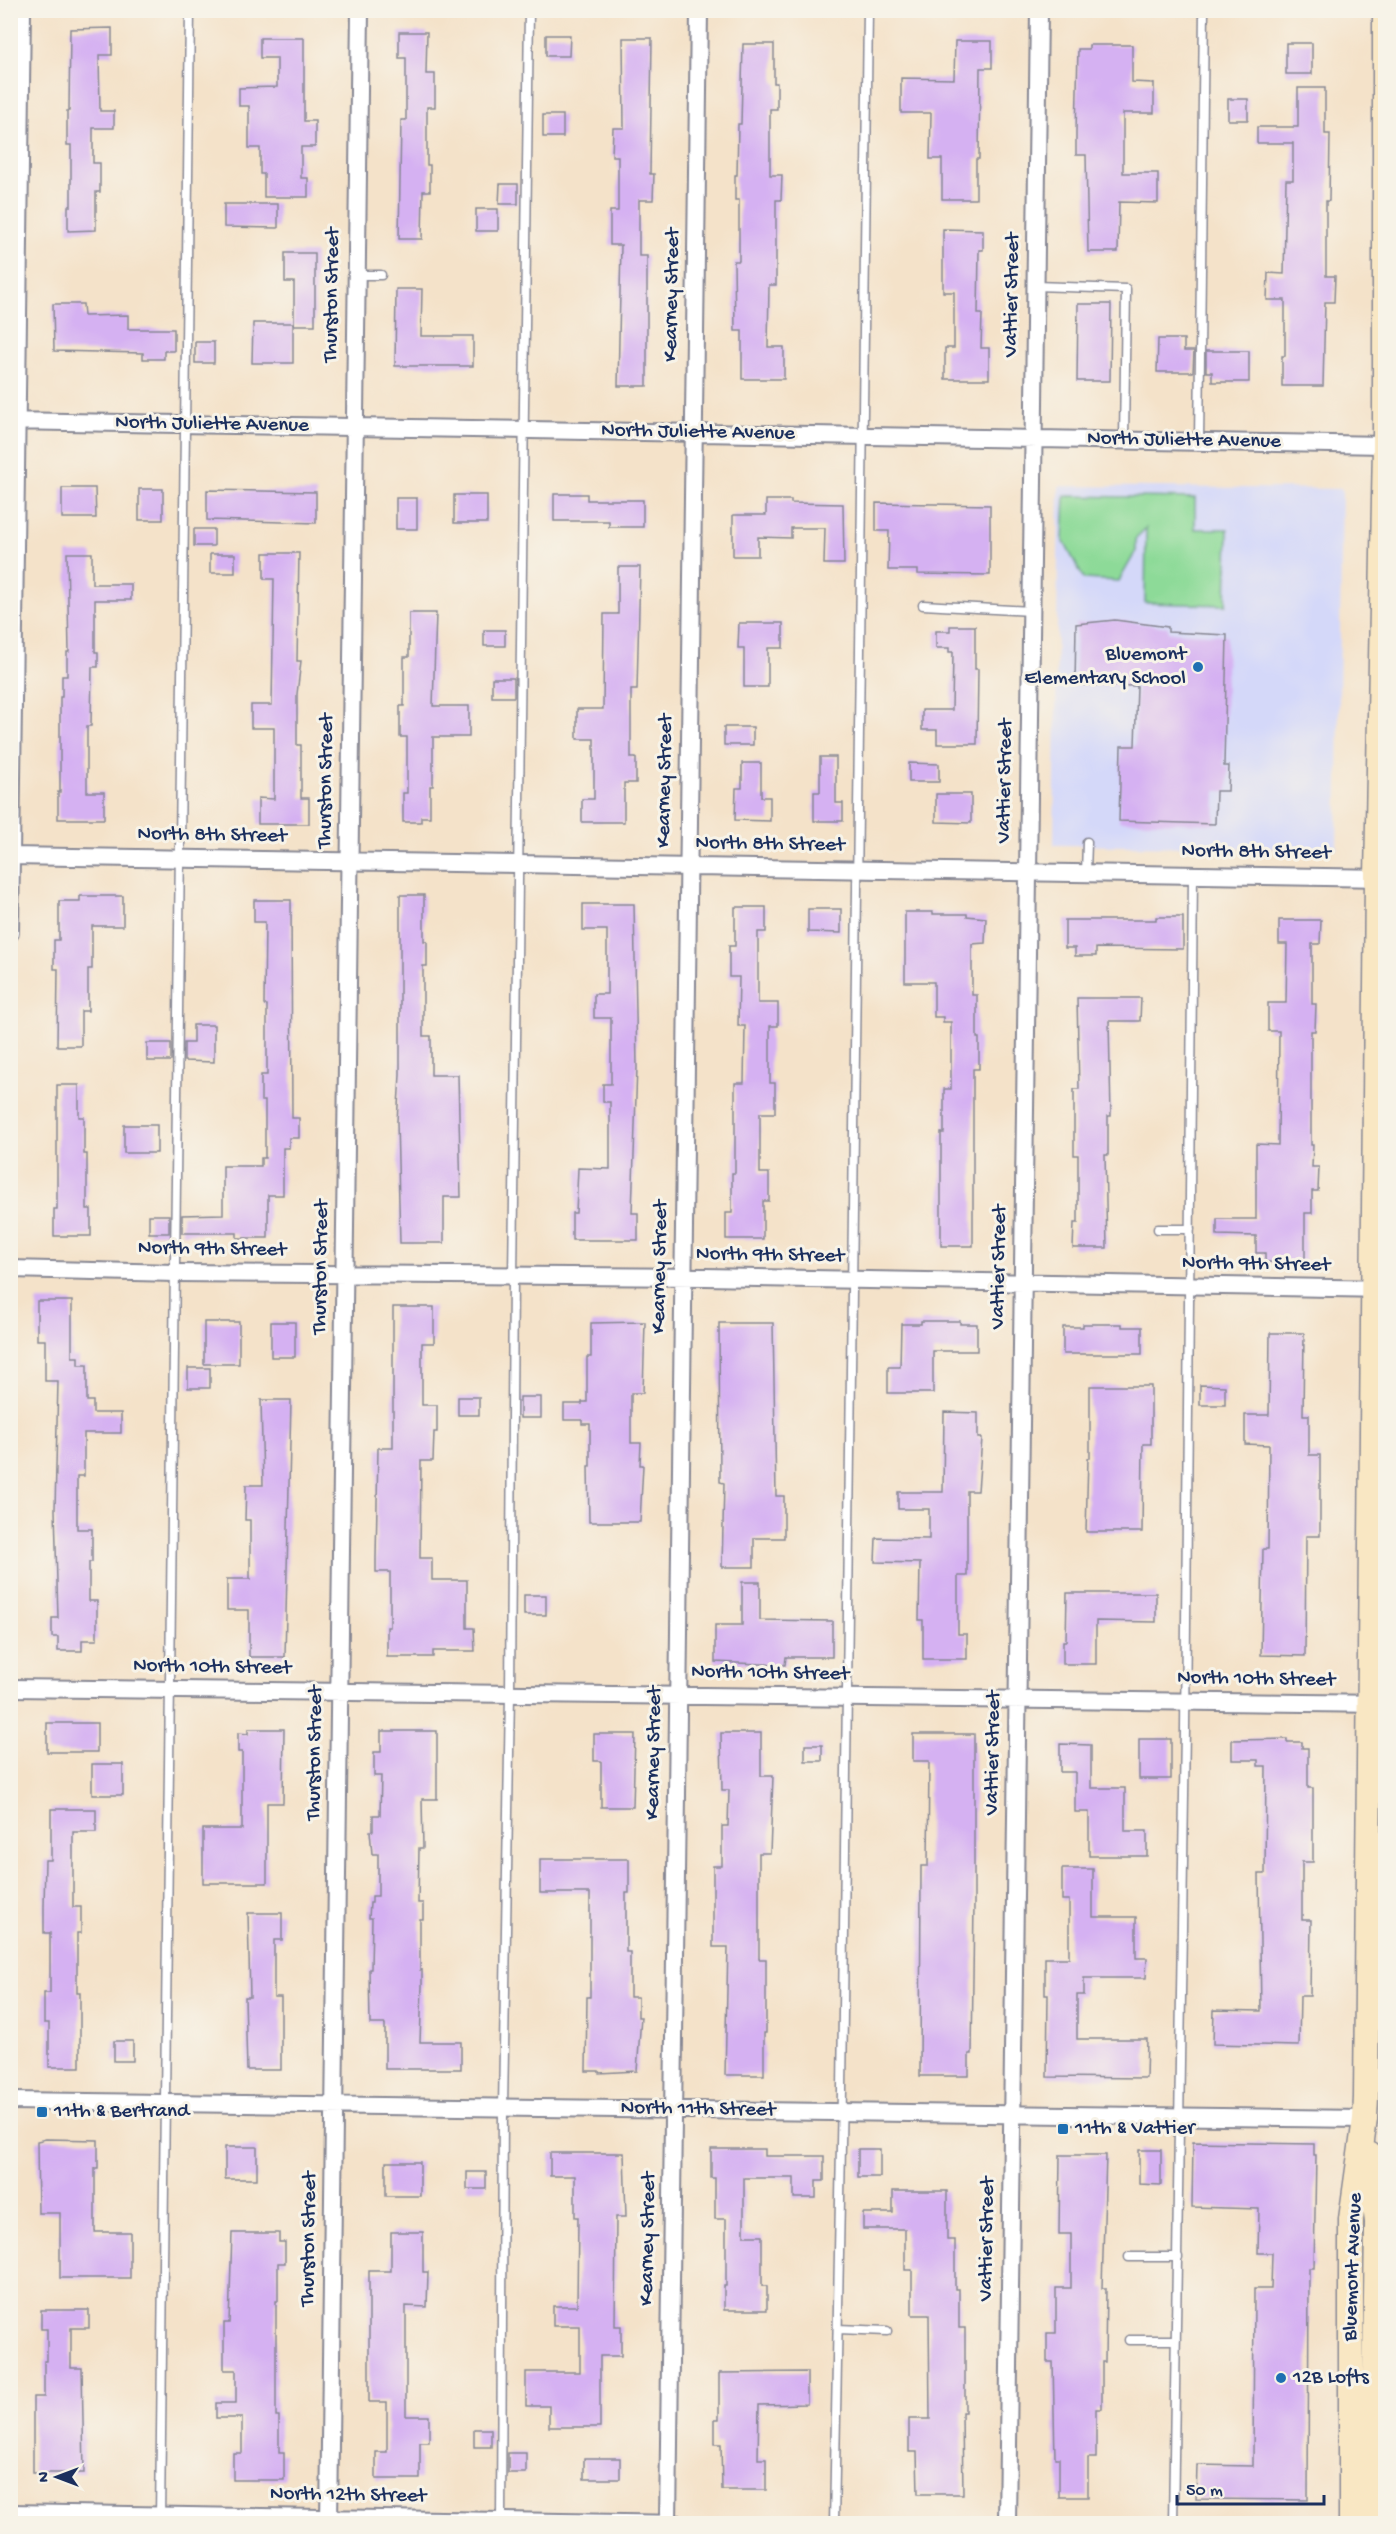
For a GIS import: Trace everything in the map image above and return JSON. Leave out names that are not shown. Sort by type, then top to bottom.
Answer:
[{"type":"main road","name":"Bluemont Avenue","points":[[1373,2523],[1380,2468],[1381,2351],[1377,2222],[1380,2204],[1375,2119],[1385,445],[1385,10]]},
{"type":"main road","name":"Bluemont Avenue","points":[[1351,2523],[1352,2219],[1375,2119]]},
{"type":"street","points":[[10,933],[14,421],[22,10]]},
{"type":"street","name":"Thurston Street","points":[[329,2521],[360,10]]},
{"type":"street","name":"Kearney Street","points":[[668,2523],[699,10]]},
{"type":"street","name":"Vattier Street","points":[[1007,2523],[1039,10]]},
{"type":"street","name":"North Juliette Avenue","points":[[14,421],[1385,445]]},
{"type":"street","name":"North 8th Street","points":[[11,855],[1381,878]]},
{"type":"street","name":"North 9th Street","points":[[10,1269],[175,1273],[684,1277],[1380,1289]]},
{"type":"street","name":"North 10th Street","points":[[10,1688],[1378,1704]]},
{"type":"street","name":"North 11th Street","points":[[10,2102],[1375,2119]]},
{"type":"street","points":[[1351,2424],[1364,2445],[1364,2523]]},
{"type":"street","name":"North 12th Street","points":[[10,2513],[160,2519],[684,2523]]},
{"type":"lane","points":[[160,2519],[190,10]]},
{"type":"lane","points":[[502,2522],[503,2108],[510,1694],[529,10]]},
{"type":"lane","points":[[834,2523],[842,2112],[868,10]]},
{"type":"lane","points":[[1199,442],[1203,10]]},
{"type":"lane","points":[[356,275],[381,276]]},
{"type":"lane","points":[[1035,286],[1126,288],[1124,440]]},
{"type":"lane","points":[[922,605],[1031,611]]},
{"type":"lane","points":[[1086,842],[1086,873]]},
{"type":"lane","points":[[1173,2523],[1180,2116],[1193,875]]},
{"type":"lane","points":[[1158,1229],[1190,1229]]},
{"type":"lane","points":[[1129,2258],[1178,2258]]},
{"type":"lane","points":[[838,2329],[887,2331]]},
{"type":"lane","points":[[1129,2340],[1176,2340]]},
{"type":"shaded area","name":"Bluemont Elementary School","points":[[1059,486],[1342,489],[1337,849],[1054,845]]},
{"type":"green space","points":[[1065,496],[1195,498],[1195,529],[1228,529],[1226,605],[1145,603],[1146,528],[1136,538],[1136,551],[1119,581],[1084,579],[1063,540]]},
{"type":"building","points":[[112,28],[112,55],[99,55],[100,111],[114,111],[114,128],[93,128],[93,163],[100,163],[100,192],[96,192],[96,230],[68,231],[68,206],[71,206],[71,145],[67,145],[70,29]]},
{"type":"building","points":[[399,32],[427,32],[426,74],[435,74],[435,107],[427,107],[427,165],[430,165],[430,191],[423,191],[422,239],[399,239],[401,120],[406,120],[406,58],[399,58]]},
{"type":"building","points":[[546,35],[570,35],[569,56],[546,56]]},
{"type":"building","points":[[260,38],[304,38],[304,121],[315,121],[315,147],[301,147],[301,178],[308,178],[308,197],[264,197],[264,174],[260,174],[260,148],[249,148],[249,106],[239,106],[239,88],[277,87],[277,58],[260,58]]},
{"type":"building","points":[[623,38],[652,38],[650,174],[654,174],[653,200],[639,200],[639,256],[647,256],[647,386],[618,386],[621,245],[610,245],[610,211],[618,211],[618,156],[612,156],[613,128],[624,128]]},
{"type":"building","points":[[955,41],[992,41],[992,68],[980,68],[976,199],[942,199],[942,159],[930,159],[931,113],[901,113],[901,78],[954,79]]},
{"type":"building","points":[[1286,43],[1312,43],[1312,74],[1286,74]]},
{"type":"building","points":[[743,44],[774,44],[777,109],[770,109],[770,175],[782,175],[781,200],[776,200],[776,285],[769,285],[768,347],[784,347],[784,379],[742,379],[742,331],[735,331],[734,261],[739,261],[739,200],[735,200],[735,175],[737,175],[738,124],[741,124]]},
{"type":"building","points":[[1089,45],[1132,45],[1132,82],[1154,83],[1154,113],[1123,113],[1123,173],[1158,173],[1158,203],[1119,202],[1118,252],[1088,252],[1086,155],[1076,155],[1076,132],[1078,49],[1089,49]]},
{"type":"building","points":[[1298,88],[1325,88],[1325,134],[1330,134],[1329,201],[1326,201],[1326,276],[1335,276],[1334,302],[1325,302],[1323,386],[1282,386],[1282,356],[1285,356],[1285,300],[1267,300],[1268,273],[1284,274],[1286,180],[1293,180],[1293,143],[1257,143],[1257,127],[1298,127]]},
{"type":"building","points":[[1228,99],[1248,99],[1248,120],[1228,120]]},
{"type":"building","points":[[543,115],[563,115],[563,137],[543,137]]},
{"type":"building","points":[[500,184],[518,184],[518,204],[499,204]]},
{"type":"building","points":[[224,204],[278,204],[278,228],[224,227]]},
{"type":"building","points":[[476,209],[498,209],[498,231],[476,231]]},
{"type":"building","points":[[943,229],[983,230],[983,250],[979,250],[978,314],[982,314],[981,348],[989,348],[989,379],[945,379],[945,348],[954,348],[954,292],[943,292]]},
{"type":"building","points":[[285,253],[315,253],[315,325],[294,325],[294,282],[285,282]]},
{"type":"building","points":[[396,289],[422,289],[421,336],[473,336],[473,366],[395,366]]},
{"type":"building","points":[[53,304],[83,304],[84,316],[128,315],[128,329],[174,329],[174,351],[164,351],[164,359],[143,359],[143,353],[54,351]]},
{"type":"building","points":[[1078,304],[1111,304],[1110,381],[1077,381]]},
{"type":"building","points":[[253,323],[293,323],[293,363],[252,363]]},
{"type":"building","points":[[1158,339],[1184,339],[1184,351],[1194,351],[1193,372],[1157,372]]},
{"type":"building","points":[[195,342],[214,342],[214,363],[195,363]]},
{"type":"building","points":[[1206,351],[1249,351],[1249,382],[1212,382],[1212,372],[1206,372]]},
{"type":"building","points":[[62,488],[95,488],[96,518],[62,518]]},
{"type":"building","points":[[139,489],[163,489],[163,520],[139,520]]},
{"type":"building","points":[[207,490],[316,492],[316,523],[207,520]]},
{"type":"building","points":[[554,494],[587,494],[587,500],[643,500],[643,527],[609,527],[609,521],[554,521]]},
{"type":"building","points":[[454,495],[487,495],[487,523],[454,523]]},
{"type":"building","points":[[396,498],[417,498],[417,529],[396,529]]},
{"type":"building","points":[[766,500],[843,504],[844,564],[824,564],[825,528],[791,528],[791,538],[758,537],[758,556],[733,556],[733,515],[766,515]]},
{"type":"building","points":[[876,503],[990,505],[990,575],[918,574],[918,570],[888,570],[889,531],[876,531]]},
{"type":"building","points":[[194,529],[214,529],[214,546],[194,546]]},
{"type":"building","points":[[67,553],[92,553],[92,584],[131,584],[131,600],[95,600],[95,652],[98,652],[98,667],[92,667],[91,726],[87,726],[87,792],[104,792],[104,819],[58,819],[60,697],[62,697],[62,676],[67,676],[67,652],[69,652]]},
{"type":"building","points":[[264,553],[299,553],[297,661],[301,661],[297,694],[297,745],[301,745],[301,798],[309,798],[309,824],[258,824],[258,798],[274,799],[274,728],[251,728],[251,705],[272,705],[274,579],[264,579]]},
{"type":"building","points":[[210,554],[235,554],[235,573],[210,573]]},
{"type":"building","points":[[618,567],[640,567],[637,690],[631,690],[631,758],[636,758],[636,783],[624,783],[624,822],[582,822],[582,799],[594,799],[594,739],[577,739],[577,709],[603,709],[604,614],[618,614]]},
{"type":"building","points":[[409,613],[436,613],[433,706],[469,706],[469,737],[433,737],[433,786],[430,786],[430,817],[421,817],[421,822],[403,822],[403,793],[407,793],[407,737],[400,737],[400,706],[404,706],[404,657],[409,657]]},
{"type":"building","points":[[1115,620],[1168,627],[1168,632],[1227,635],[1224,766],[1229,766],[1228,791],[1216,791],[1215,824],[1119,821],[1121,746],[1135,746],[1137,686],[1075,685],[1076,624]]},
{"type":"building","points":[[739,623],[783,623],[783,648],[768,648],[768,687],[744,687],[744,648],[738,648]]},
{"type":"building","points":[[950,626],[975,626],[975,669],[978,669],[977,744],[937,744],[937,730],[922,730],[922,710],[952,710],[953,652],[949,652],[949,648],[936,648],[936,631],[950,631]]},
{"type":"building","points":[[484,630],[505,630],[505,646],[484,646]]},
{"type":"building","points":[[492,678],[514,678],[514,697],[492,697]]},
{"type":"building","points":[[724,727],[753,727],[753,745],[724,745]]},
{"type":"building","points":[[820,757],[836,757],[836,803],[843,803],[843,821],[814,821],[814,792],[820,792]]},
{"type":"building","points":[[742,763],[761,763],[761,797],[770,797],[770,821],[735,820],[736,788],[742,788]]},
{"type":"building","points":[[909,763],[939,764],[939,782],[909,782]]},
{"type":"building","points":[[936,794],[971,794],[971,823],[936,822]]},
{"type":"building","points":[[400,895],[424,895],[424,941],[427,941],[427,966],[423,966],[423,1036],[431,1036],[431,1075],[458,1075],[461,1197],[444,1197],[444,1243],[400,1243],[397,1121],[400,1075]]},
{"type":"building","points":[[80,896],[123,896],[123,926],[92,926],[92,969],[88,969],[88,1011],[81,1011],[81,1046],[57,1046],[58,969],[54,969],[54,940],[59,940],[59,901],[80,901]]},
{"type":"building","points":[[254,900],[291,900],[292,1118],[299,1118],[299,1138],[289,1138],[289,1148],[283,1148],[283,1195],[268,1195],[268,1238],[237,1238],[237,1233],[182,1233],[182,1215],[223,1214],[223,1166],[261,1166],[261,1158],[265,1158],[265,1101],[261,1101],[261,1075],[267,1075],[267,1005],[264,1005],[265,922],[254,922]]},
{"type":"building","points":[[583,904],[634,904],[637,1067],[632,1213],[638,1213],[638,1240],[572,1240],[572,1213],[576,1213],[578,1168],[610,1169],[610,1102],[603,1102],[603,1084],[611,1084],[611,1018],[594,1018],[594,994],[607,994],[607,930],[583,930]]},
{"type":"building","points":[[735,907],[766,907],[766,932],[758,932],[758,1003],[778,1003],[778,1026],[770,1026],[770,1083],[775,1083],[775,1113],[760,1113],[760,1173],[769,1173],[769,1201],[763,1201],[763,1239],[726,1239],[726,1213],[732,1213],[732,1173],[735,1173],[735,1083],[744,1083],[745,1026],[738,1026],[739,977],[729,977],[729,946],[735,946]]},
{"type":"building","points":[[808,909],[841,909],[841,933],[808,932]]},
{"type":"building","points":[[905,912],[967,914],[967,916],[986,918],[985,943],[972,944],[972,995],[977,995],[977,1038],[979,1038],[979,1069],[973,1069],[973,1246],[941,1246],[941,1133],[944,1133],[944,1089],[951,1089],[951,1022],[943,1022],[943,1017],[934,1017],[934,982],[905,982]]},
{"type":"building","points":[[1156,917],[1183,917],[1183,949],[1096,948],[1096,956],[1075,956],[1075,948],[1065,948],[1065,920],[1156,920]]},
{"type":"building","points":[[1279,920],[1321,920],[1320,944],[1312,944],[1312,1004],[1316,1004],[1315,1031],[1311,1031],[1311,1145],[1313,1145],[1312,1167],[1319,1167],[1318,1191],[1312,1191],[1312,1213],[1305,1213],[1305,1262],[1265,1262],[1265,1253],[1256,1253],[1256,1236],[1217,1235],[1217,1219],[1256,1219],[1256,1144],[1278,1145],[1279,1031],[1268,1031],[1268,1003],[1286,1003],[1287,944],[1279,944]]},
{"type":"building","points":[[1077,998],[1141,998],[1140,1021],[1109,1021],[1111,1116],[1108,1116],[1108,1155],[1105,1155],[1107,1248],[1073,1248],[1074,1223],[1078,1223],[1078,1155],[1074,1155],[1074,1089],[1079,1089]]},
{"type":"building","points":[[193,1025],[214,1025],[214,1062],[184,1061],[184,1043],[193,1043]]},
{"type":"building","points":[[147,1043],[171,1043],[171,1061],[147,1061]]},
{"type":"building","points":[[57,1085],[79,1085],[79,1117],[84,1117],[87,1209],[91,1209],[91,1236],[54,1236],[54,1209],[57,1209]]},
{"type":"building","points":[[124,1125],[157,1125],[157,1153],[124,1153]]},
{"type":"building","points":[[149,1215],[169,1215],[169,1233],[149,1233]]},
{"type":"building","points":[[37,1301],[72,1301],[72,1357],[78,1357],[78,1365],[87,1365],[87,1401],[93,1401],[93,1413],[121,1413],[121,1433],[84,1433],[84,1476],[77,1476],[77,1529],[92,1529],[89,1601],[97,1601],[97,1640],[82,1640],[82,1651],[58,1651],[58,1637],[52,1637],[52,1618],[58,1618],[55,1510],[58,1381],[45,1381],[45,1340],[37,1340]]},
{"type":"building","points":[[393,1307],[434,1307],[434,1343],[422,1343],[422,1405],[437,1405],[437,1432],[434,1432],[433,1461],[421,1461],[420,1558],[432,1558],[432,1580],[467,1580],[467,1628],[474,1628],[475,1651],[433,1651],[433,1657],[387,1657],[387,1627],[390,1627],[390,1572],[376,1572],[376,1558],[378,1448],[393,1448]]},
{"type":"building","points":[[921,1321],[960,1321],[960,1324],[977,1324],[977,1351],[933,1351],[933,1393],[888,1393],[888,1367],[900,1367],[901,1324],[921,1324]]},
{"type":"building","points":[[204,1322],[239,1322],[239,1364],[204,1364]]},
{"type":"building","points":[[271,1322],[295,1322],[295,1357],[271,1357]]},
{"type":"building","points":[[645,1322],[643,1393],[631,1393],[631,1443],[641,1443],[640,1465],[643,1465],[640,1522],[589,1522],[590,1424],[582,1424],[582,1420],[564,1420],[564,1404],[587,1402],[587,1357],[591,1357],[591,1323]]},
{"type":"building","points":[[719,1323],[773,1323],[776,1496],[784,1496],[784,1538],[754,1538],[754,1567],[722,1567],[724,1483],[720,1482]]},
{"type":"building","points":[[1083,1324],[1122,1324],[1122,1327],[1142,1327],[1142,1354],[1063,1354],[1063,1327],[1083,1327]]},
{"type":"building","points":[[1270,1333],[1304,1333],[1303,1415],[1309,1415],[1309,1455],[1320,1455],[1320,1536],[1306,1536],[1305,1656],[1261,1655],[1263,1549],[1268,1549],[1269,1445],[1245,1444],[1245,1415],[1269,1415]]},
{"type":"building","points":[[188,1368],[210,1368],[210,1388],[188,1388]]},
{"type":"building","points":[[1200,1385],[1225,1386],[1225,1405],[1200,1405]]},
{"type":"building","points":[[1090,1386],[1151,1386],[1151,1444],[1143,1444],[1142,1532],[1086,1532],[1088,1458],[1090,1458]]},
{"type":"building","points":[[458,1397],[479,1397],[479,1415],[458,1415]]},
{"type":"building","points":[[520,1397],[541,1397],[541,1418],[520,1418]]},
{"type":"building","points":[[261,1400],[291,1400],[285,1657],[249,1657],[249,1610],[227,1610],[227,1579],[250,1579],[250,1520],[245,1520],[246,1485],[263,1485]]},
{"type":"building","points":[[944,1412],[978,1413],[978,1438],[982,1438],[978,1491],[967,1491],[967,1576],[958,1576],[958,1634],[967,1634],[967,1659],[923,1659],[923,1620],[919,1620],[920,1563],[875,1562],[876,1538],[929,1539],[929,1509],[898,1509],[898,1492],[943,1492]]},
{"type":"building","points":[[742,1582],[760,1582],[760,1620],[832,1621],[832,1657],[786,1657],[785,1665],[715,1662],[715,1625],[742,1625]]},
{"type":"building","points":[[1067,1593],[1156,1593],[1156,1622],[1096,1621],[1096,1664],[1063,1664]]},
{"type":"building","points":[[524,1595],[546,1595],[546,1615],[524,1615]]},
{"type":"building","points":[[47,1723],[97,1723],[97,1752],[47,1752]]},
{"type":"building","points":[[248,1729],[284,1729],[283,1803],[267,1803],[267,1883],[203,1883],[203,1829],[242,1829],[242,1752],[238,1752],[238,1733],[248,1734]]},
{"type":"building","points":[[381,1731],[437,1731],[437,1799],[422,1799],[423,1848],[419,1848],[418,1903],[423,1903],[423,1919],[420,1919],[422,1986],[420,2042],[461,2042],[461,2069],[385,2069],[385,2024],[370,2024],[369,1969],[371,1969],[372,1918],[369,1918],[372,1896],[378,1896],[378,1854],[372,1854],[370,1831],[373,1831],[373,1815],[380,1815],[381,1776],[374,1776],[374,1752],[381,1752]]},
{"type":"building","points":[[721,1733],[761,1733],[761,1776],[773,1776],[770,1853],[759,1853],[759,1959],[766,1959],[764,2075],[725,2075],[728,1947],[713,1947],[713,1866],[722,1866],[722,1826],[728,1826],[729,1790],[722,1790]]},
{"type":"building","points":[[594,1734],[635,1734],[633,1807],[601,1807],[601,1761],[594,1761]]},
{"type":"building","points":[[913,1734],[974,1734],[972,2054],[969,2054],[969,2076],[920,2076],[921,1866],[928,1866],[929,1761],[913,1761]]},
{"type":"building","points":[[1139,1739],[1171,1739],[1171,1779],[1139,1779]]},
{"type":"building","points":[[1287,1739],[1287,1742],[1302,1742],[1302,1748],[1308,1748],[1308,1788],[1313,1788],[1313,1862],[1302,1862],[1302,1920],[1311,1920],[1310,1996],[1300,1996],[1299,2046],[1213,2044],[1214,2010],[1261,2011],[1259,1874],[1265,1874],[1266,1766],[1258,1766],[1258,1760],[1232,1760],[1232,1740]]},
{"type":"building","points":[[1060,1744],[1091,1745],[1091,1788],[1125,1788],[1125,1831],[1147,1831],[1147,1856],[1089,1856],[1089,1812],[1075,1812],[1075,1772],[1060,1772]]},
{"type":"building","points":[[805,1745],[822,1745],[822,1761],[805,1761]]},
{"type":"building","points":[[92,1764],[123,1764],[123,1795],[92,1795]]},
{"type":"building","points":[[51,1809],[96,1809],[96,1832],[73,1832],[73,1907],[81,1907],[81,1933],[77,1933],[80,2067],[49,2067],[49,2023],[44,2023],[44,1993],[50,1993],[50,1933],[44,1933],[44,1907],[45,1860],[51,1860]]},
{"type":"building","points":[[540,1859],[629,1859],[629,1893],[626,1893],[626,1952],[630,1952],[630,1997],[638,1997],[638,2017],[641,2017],[637,2071],[599,2073],[599,2071],[586,2071],[587,1997],[590,1997],[590,1893],[540,1893]]},
{"type":"building","points":[[1062,1869],[1093,1869],[1093,1917],[1136,1917],[1136,1958],[1147,1958],[1146,1978],[1084,1978],[1084,1995],[1077,1995],[1077,2039],[1147,2039],[1146,2078],[1047,2077],[1048,1995],[1045,1995],[1045,1958],[1069,1958],[1069,1900],[1062,1900]]},
{"type":"building","points":[[248,1913],[282,1913],[282,1940],[274,1940],[274,1997],[281,1997],[281,2070],[247,2070],[245,1997],[250,1997]]},
{"type":"building","points":[[114,2041],[133,2041],[133,2061],[114,2061]]},
{"type":"building","points":[[46,2139],[98,2140],[98,2168],[95,2168],[95,2232],[130,2232],[130,2278],[60,2278],[60,2213],[38,2213],[37,2141]]},
{"type":"building","points":[[1193,2142],[1314,2144],[1314,2155],[1316,2155],[1314,2268],[1309,2268],[1308,2500],[1196,2499],[1197,2465],[1253,2466],[1254,2289],[1271,2289],[1272,2253],[1258,2253],[1259,2209],[1192,2207]]},
{"type":"building","points":[[225,2147],[257,2147],[257,2179],[225,2179]]},
{"type":"building","points":[[711,2149],[765,2149],[765,2156],[824,2156],[824,2181],[816,2181],[816,2198],[794,2198],[794,2178],[744,2178],[744,2236],[762,2236],[762,2286],[767,2286],[767,2310],[724,2310],[726,2219],[715,2219],[715,2178],[711,2178]]},
{"type":"building","points":[[858,2149],[880,2149],[880,2177],[858,2177]]},
{"type":"building","points":[[1139,2150],[1161,2150],[1161,2185],[1139,2184]]},
{"type":"building","points":[[550,2153],[624,2153],[626,2217],[616,2217],[615,2326],[621,2326],[621,2356],[600,2356],[600,2427],[549,2427],[549,2406],[526,2406],[526,2372],[580,2372],[580,2326],[553,2326],[553,2306],[577,2306],[578,2217],[575,2217],[575,2176],[550,2176]]},
{"type":"building","points":[[1060,2155],[1106,2155],[1102,2288],[1106,2288],[1105,2362],[1102,2362],[1102,2409],[1096,2409],[1096,2458],[1088,2458],[1088,2497],[1059,2497],[1059,2458],[1055,2458],[1053,2362],[1047,2362],[1047,2333],[1056,2333],[1056,2288],[1071,2288],[1071,2234],[1059,2234]]},
{"type":"building","points":[[386,2162],[420,2162],[420,2196],[386,2196]]},
{"type":"building","points":[[467,2172],[486,2172],[486,2189],[467,2189]]},
{"type":"building","points":[[893,2191],[947,2191],[947,2240],[955,2240],[955,2289],[959,2289],[959,2328],[965,2328],[965,2412],[962,2412],[963,2494],[918,2494],[917,2452],[909,2452],[909,2419],[930,2419],[929,2315],[912,2315],[912,2270],[905,2270],[905,2229],[863,2229],[863,2213],[893,2213]]},
{"type":"building","points":[[391,2232],[423,2232],[423,2272],[428,2272],[427,2307],[406,2306],[406,2416],[429,2416],[429,2442],[420,2442],[420,2479],[376,2479],[376,2452],[387,2452],[387,2402],[369,2402],[369,2271],[391,2271]]},
{"type":"building","points":[[232,2233],[279,2233],[279,2242],[285,2242],[285,2263],[278,2263],[278,2301],[276,2301],[276,2416],[279,2416],[279,2453],[284,2453],[284,2480],[233,2480],[233,2453],[242,2453],[242,2418],[216,2418],[216,2403],[236,2403],[236,2370],[224,2370],[224,2323],[229,2323]]},
{"type":"building","points":[[41,2310],[89,2310],[89,2328],[71,2328],[71,2368],[82,2368],[84,2473],[33,2473],[33,2397],[44,2397],[44,2361],[47,2361],[47,2329],[41,2329]]},
{"type":"building","points":[[807,2372],[807,2404],[759,2405],[758,2459],[766,2459],[766,2490],[722,2490],[721,2444],[715,2444],[715,2419],[719,2419],[719,2373]]},
{"type":"building","points":[[474,2429],[491,2429],[491,2447],[474,2447]]},
{"type":"building","points":[[508,2453],[526,2453],[526,2473],[508,2473]]},
{"type":"building","points":[[584,2458],[620,2458],[620,2479],[584,2479]]},
{"type":"place","name":"Bluemont Elementary School","points":[[1198,667]]},
{"type":"place","name":"11th & Bertrand","points":[[42,2112]]},
{"type":"place","name":"11th & Vattier","points":[[1063,2129]]},
{"type":"place","name":"12B Lofts","points":[[1281,2378]]}]
